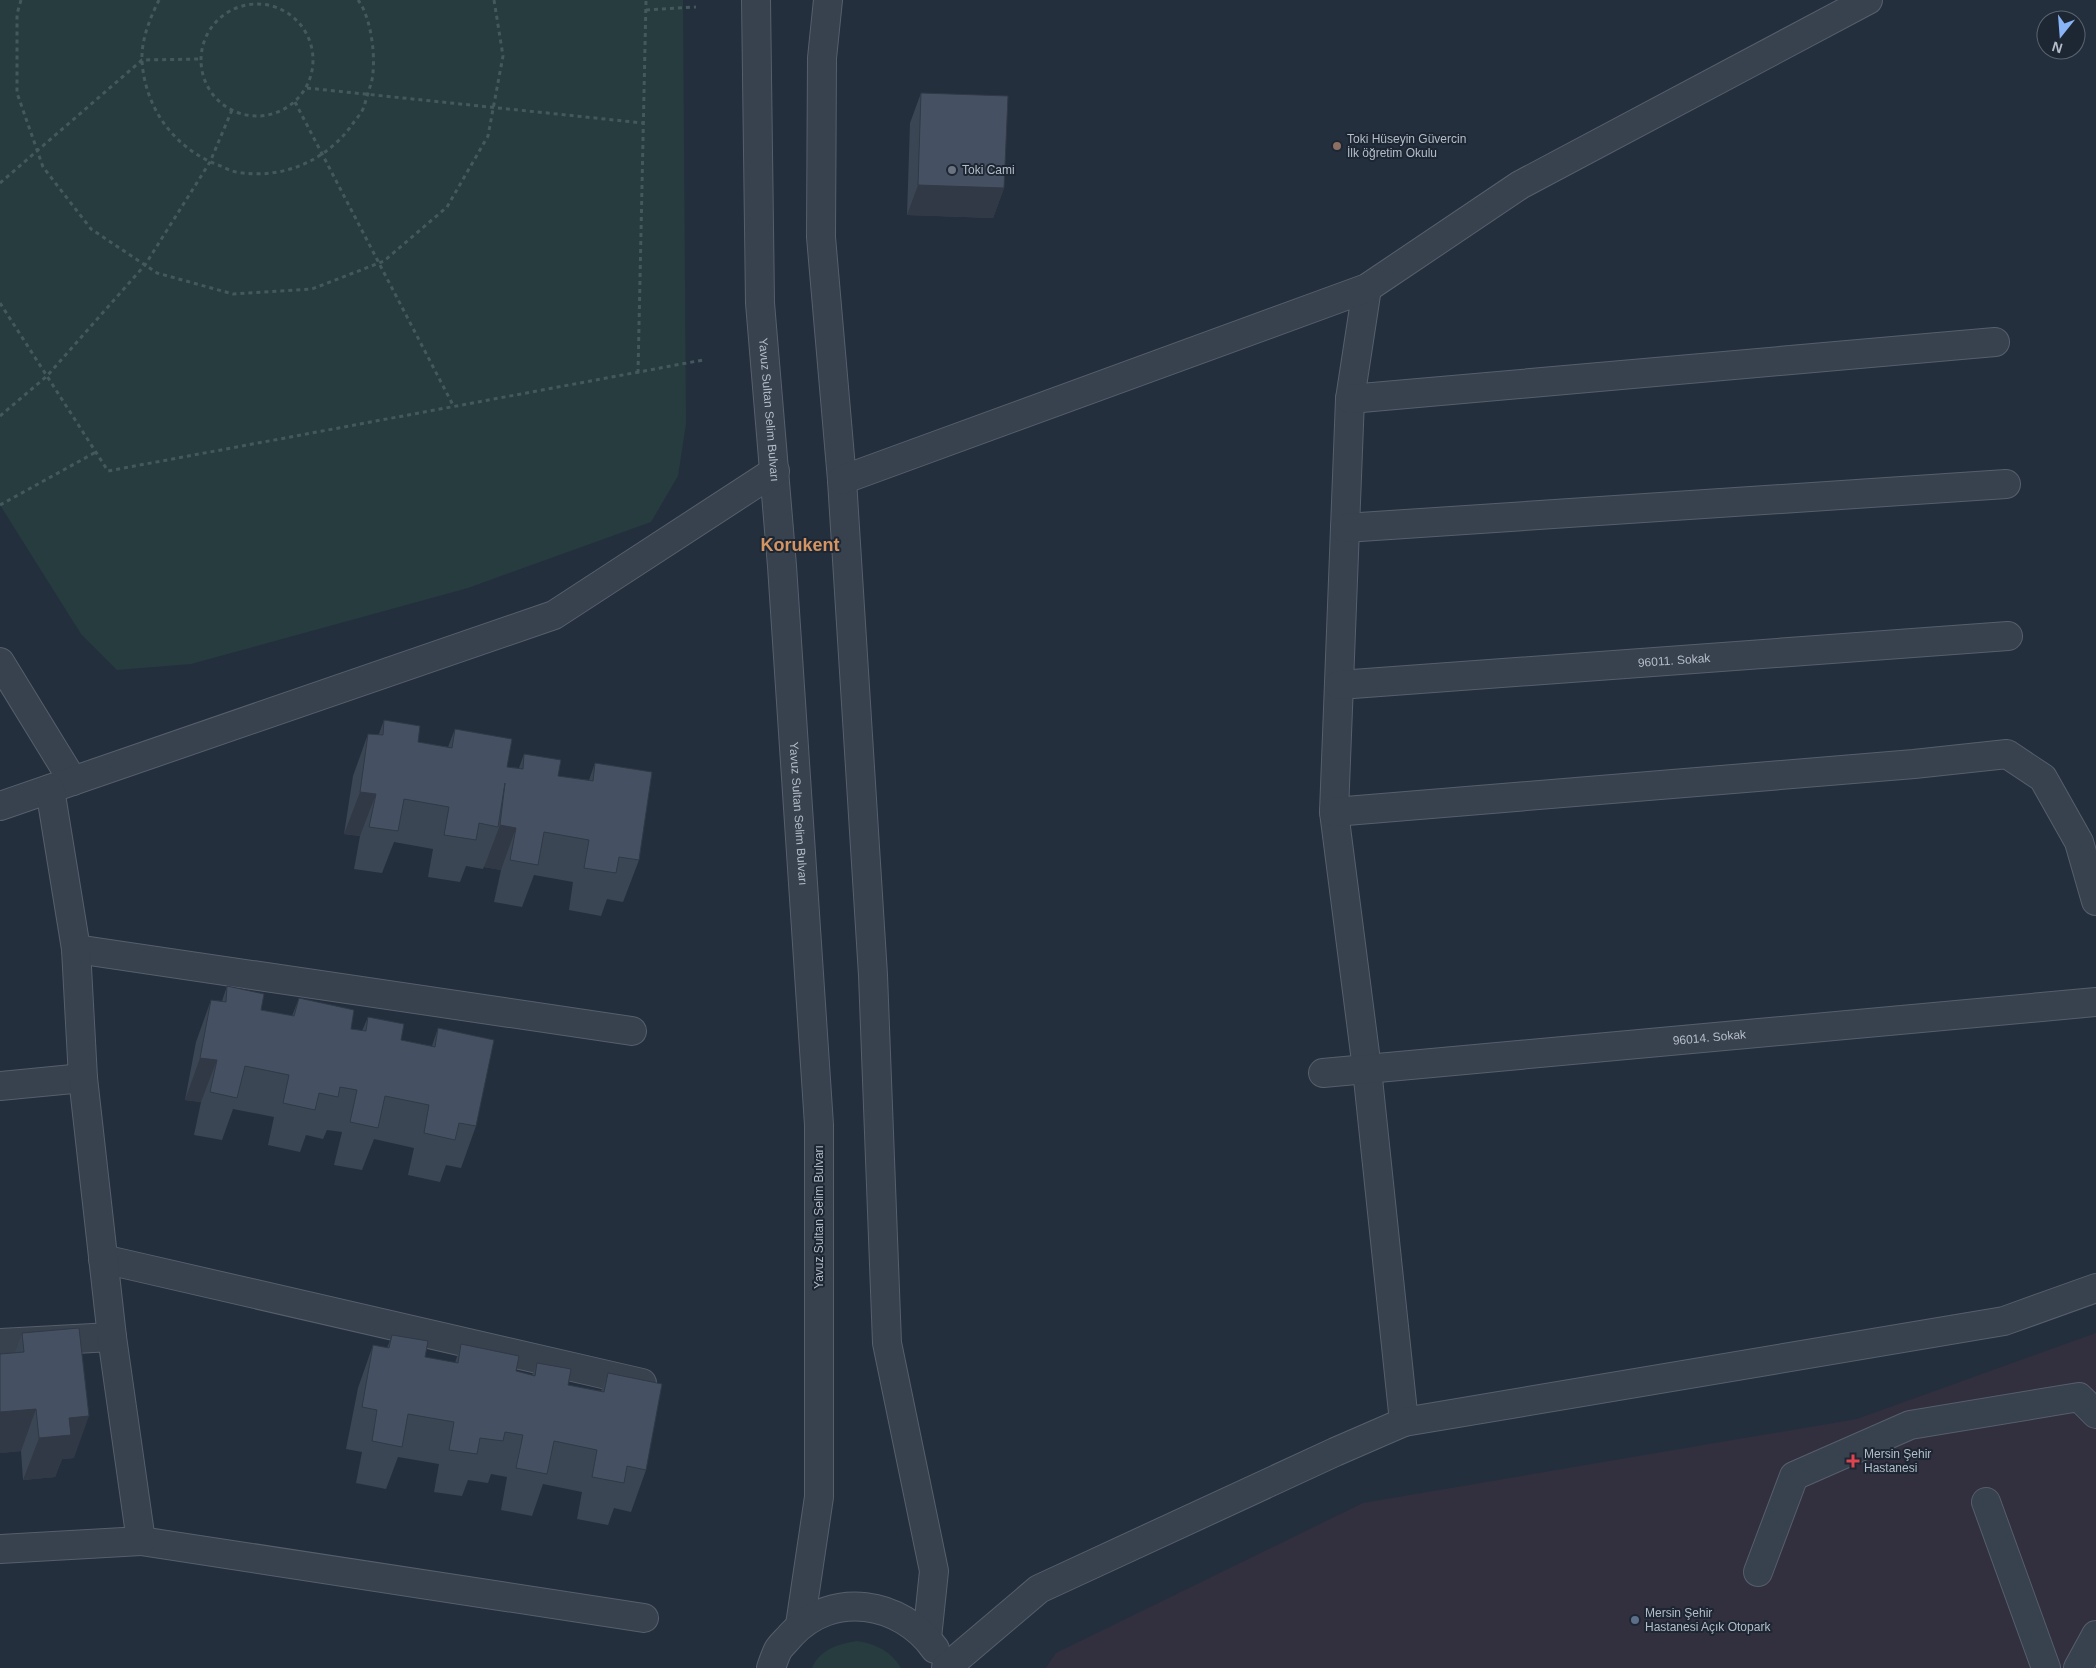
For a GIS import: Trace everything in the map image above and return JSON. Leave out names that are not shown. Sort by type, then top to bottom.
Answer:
[{"type":"street","name":"Yavuz Sultan Selim Bulvarı","points":[[756,0],[760,303],[774,471],[819,1125],[819,1497],[800,1625]]},
{"type":"street","points":[[828,0],[822,58],[822,237],[842,480],[873,975],[887,1343],[934,1571],[927,1638]]},
{"type":"street","points":[[842,480],[1367,288],[1520,185],[1868,0]]},
{"type":"street","points":[[1367,288],[1350,398],[1334,812],[1367,1069],[1404,1422]]},
{"type":"street","points":[[1350,398],[1995,342]]},
{"type":"street","points":[[0,806],[554,615],[774,471]]},
{"type":"street","points":[[1345,528],[2006,484]]},
{"type":"street","name":"96011. Sokak","points":[[1339,685],[2008,636]]},
{"type":"street","points":[[0,662],[61,785],[76,949],[83,1078],[112,1337],[141,1541]]},
{"type":"street","points":[[1334,812],[1914,764],[2008,754],[2043,778],[2080,842],[2096,901]]},
{"type":"street","points":[[76,949],[632,1031]]},
{"type":"street","name":"96014. Sokak","points":[[1323,1073],[2096,1002]]},
{"type":"street","points":[[0,1086],[83,1078]]},
{"type":"street","points":[[103,1259],[650,1385]]},
{"type":"street","points":[[771,1668],[779,1649],[800,1625],[825,1612],[852,1606],[880,1609],[906,1620],[927,1638],[945,1668],[1039,1589],[1404,1422],[2004,1321],[2096,1288]]},
{"type":"street","points":[[0,1343],[112,1337]]},
{"type":"street","points":[[1758,1572],[1794,1476],[1910,1425],[2079,1397],[2096,1414]]},
{"type":"street","points":[[1986,1502],[2046,1668]]},
{"type":"street","points":[[0,1549],[141,1541],[644,1618]]},
{"type":"street","points":[[2078,1668],[2096,1635]]},
{"type":"path","points":[[21,0],[17,14],[17,93],[43,167],[91,229],[156,273],[233,294],[312,289],[379,263],[447,207],[488,136],[503,56],[494,0]]},
{"type":"path","points":[[159,0],[148,22],[142,60],[150,98],[169,132],[199,157],[235,172],[275,173],[310,162],[340,141],[362,110],[373,76],[373,39],[358,0]]},
{"type":"path","points":[[274,6],[277,0]]},
{"type":"path","points":[[638,373],[646,0]]},
{"type":"path","points":[[264,3],[274,6],[282,8],[297,19],[308,34],[314,52],[313,70],[307,88],[295,102],[280,112],[261,116],[242,114],[225,106],[212,93],[203,76],[201,58],[204,40],[213,24],[228,12],[245,4],[264,3]]},
{"type":"path","points":[[646,10],[696,7]]},
{"type":"path","points":[[0,183],[142,60],[201,58]]},
{"type":"path","points":[[307,88],[643,123]]},
{"type":"path","points":[[295,102],[454,407]]},
{"type":"path","points":[[0,416],[47,376],[145,265],[210,162],[232,110]]},
{"type":"path","points":[[0,303],[108,472],[703,360]]},
{"type":"path","points":[[0,505],[96,452]]},
{"type":"shaded area","name":"Mersin Şehir Hastanesi","points":[[2096,1333],[2096,1668],[1046,1668],[1056,1653],[1363,1503],[1857,1419]]},
{"type":"green space","points":[[0,0],[683,0],[686,424],[678,476],[651,522],[468,588],[191,664],[117,670],[81,634],[0,505]]},
{"type":"green space","points":[[857,1641],[882,1649],[893,1657],[901,1668],[812,1668],[820,1656],[831,1648]]},
{"type":"building","points":[[921,93],[1008,96],[1004,188],[918,185]]},
{"type":"building","points":[[384,720],[420,726],[418,742],[452,748],[455,729],[512,739],[507,767],[523,769],[524,754],[561,760],[558,776],[593,781],[595,763],[652,772],[639,860],[619,857],[616,873],[584,868],[589,840],[544,832],[538,865],[510,860],[516,828],[500,825],[505,783],[498,827],[479,823],[476,840],[444,835],[449,807],[404,799],[398,831],[369,827],[376,794],[360,792],[368,734],[383,735]]},
{"type":"building","points":[[227,986],[264,994],[261,1010],[294,1016],[299,998],[354,1010],[351,1029],[366,1031],[368,1017],[404,1024],[401,1040],[435,1047],[438,1028],[494,1040],[476,1126],[459,1123],[455,1140],[424,1133],[429,1105],[385,1096],[378,1128],[350,1122],[357,1090],[340,1087],[338,1097],[319,1093],[315,1110],[283,1103],[289,1075],[245,1066],[237,1098],[210,1092],[217,1060],[200,1058],[211,1000],[226,1002]]},
{"type":"building","points":[[79,1328],[89,1416],[69,1418],[71,1435],[39,1438],[36,1409],[0,1412],[0,1354],[24,1352],[22,1333]]},
{"type":"building","points":[[392,1335],[428,1341],[425,1357],[458,1363],[461,1344],[519,1356],[516,1371],[535,1376],[537,1363],[571,1369],[568,1385],[604,1392],[608,1373],[662,1384],[646,1470],[627,1466],[624,1483],[592,1477],[597,1450],[554,1441],[547,1474],[516,1468],[523,1435],[505,1432],[503,1441],[480,1438],[477,1454],[449,1450],[454,1422],[408,1414],[402,1447],[372,1441],[377,1410],[362,1407],[373,1345],[389,1348]]},
{"type":"place","name":"Toki Hüseyin Güvercin İlk öğretim Okulu","points":[[1337,146]]},
{"type":"place","name":"Toki Cami","points":[[952,170]]},
{"type":"place","name":"Mersin Şehir Hastanesi","points":[[1853,1461]]},
{"type":"place","name":"Mersin Şehir Hastanesi Açık Otopark","points":[[1635,1620]]},
{"type":"district","name":"Korukent","points":[[800,545]]}]
